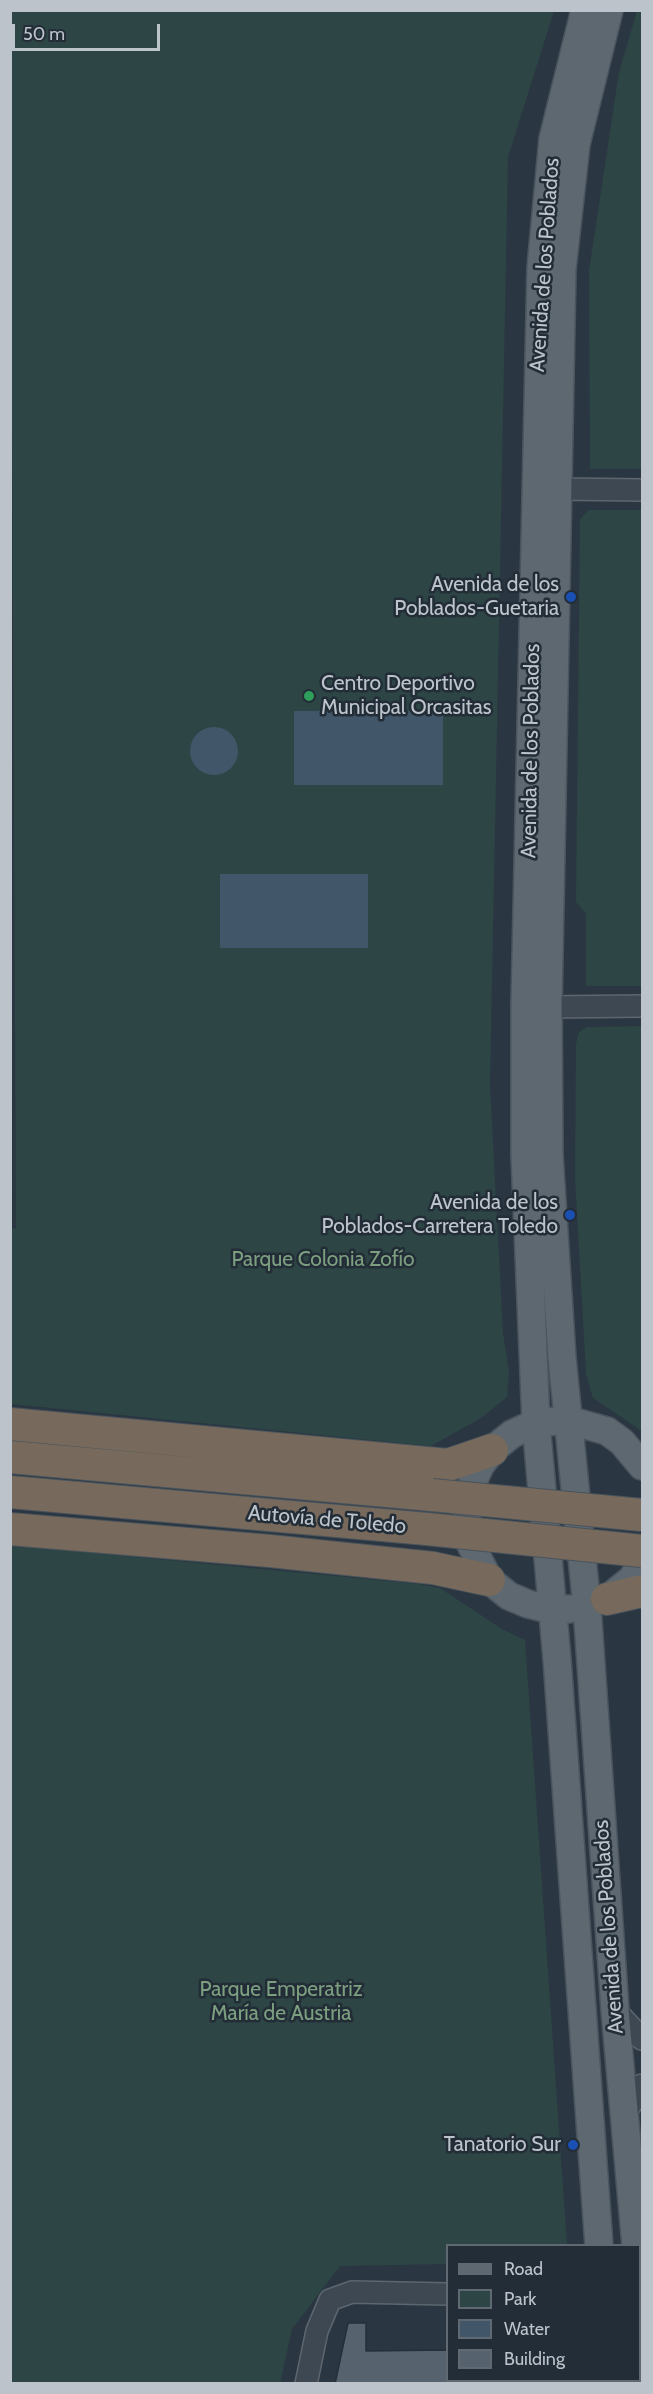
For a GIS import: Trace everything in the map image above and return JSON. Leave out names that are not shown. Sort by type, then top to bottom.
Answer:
[{"type":"highway","points":[[10,1424],[448,1465],[492,1450]]},
{"type":"highway","name":"Autovía de Toledo","points":[[10,1457],[642,1515]]},
{"type":"highway","name":"Autovía de Toledo","points":[[10,1492],[427,1529],[642,1551]]},
{"type":"highway","points":[[10,1529],[282,1552],[433,1568],[489,1580]]},
{"type":"highway","points":[[597,1603],[642,1591]]},
{"type":"main road","name":"Avenida de los Poblados","points":[[585,10],[553,139],[541,268],[525,1156],[536,1424],[599,2244]]},
{"type":"main road","name":"Avenida de los Poblados","points":[[609,10],[586,96],[567,207],[562,269],[548,1007],[551,1216],[568,1420],[597,1603],[615,2010],[636,2244]]},
{"type":"main road","points":[[642,1466],[622,1442],[607,1431],[568,1420],[536,1424],[512,1434],[492,1450],[472,1484],[467,1504],[471,1545],[489,1580],[509,1596],[528,1605],[552,1610],[597,1603],[632,1579],[642,1563]]},
{"type":"main road","name":"Avenida de los Poblados","points":[[587,2070],[601,2135],[613,2244]]},
{"type":"main road","points":[[641,2310],[642,2327]]},
{"type":"street","points":[[535,502],[558,489],[642,490]]},
{"type":"street","points":[[548,1007],[642,1006]]},
{"type":"street","points":[[615,2010],[642,2039]]},
{"type":"street","points":[[624,2116],[642,2085]]},
{"type":"street","points":[[306,2384],[317,2331],[330,2300],[352,2292],[446,2294]]},
{"type":"green space","name":"Centro Deportivo Municipal Orcasitas","points":[[10,11],[554,11],[508,157],[490,1085],[503,1333],[509,1373],[507,1397],[481,1418],[431,1446],[11,1404],[10,1230],[16,1228]]},
{"type":"green space","points":[[637,11],[642,11],[642,469],[590,469],[589,271],[619,72]]},
{"type":"green space","points":[[589,510],[642,510],[642,986],[586,986],[586,914],[576,902],[580,519]]},
{"type":"green space","points":[[642,1026],[642,1431],[593,1398],[586,1374],[575,1177],[576,1043],[579,1032],[587,1027]]},
{"type":"green space","name":"Parque Emperatriz María de Austria","points":[[10,1545],[440,1588],[502,1629],[525,1640],[567,2244],[446,2244],[446,2264],[340,2266],[292,2329],[280,2383],[11,2383]]},
{"type":"water","points":[[294,711],[443,711],[443,785],[294,785]]},
{"type":"water","points":[[209,727],[219,727],[234,737],[238,751],[234,765],[228,771],[219,775],[209,775],[194,765],[190,756],[190,746],[200,731]]},
{"type":"water","points":[[220,874],[368,874],[368,948],[220,948]]},
{"type":"building","points":[[348,2323],[366,2323],[366,2351],[446,2350],[447,2384],[335,2384]]},
{"type":"place","name":"Avenida de los Poblados-Guetaria","points":[[571,597]]},
{"type":"place","name":"Centro Deportivo Municipal Orcasitas","points":[[309,696]]},
{"type":"place","name":"Avenida de los Poblados-Carretera Toledo","points":[[570,1215]]},
{"type":"place","name":"Tanatorio Sur","points":[[573,2145]]},
{"type":"park label","name":"Parque Colonia Zofío","points":[[323,1260]]}]
